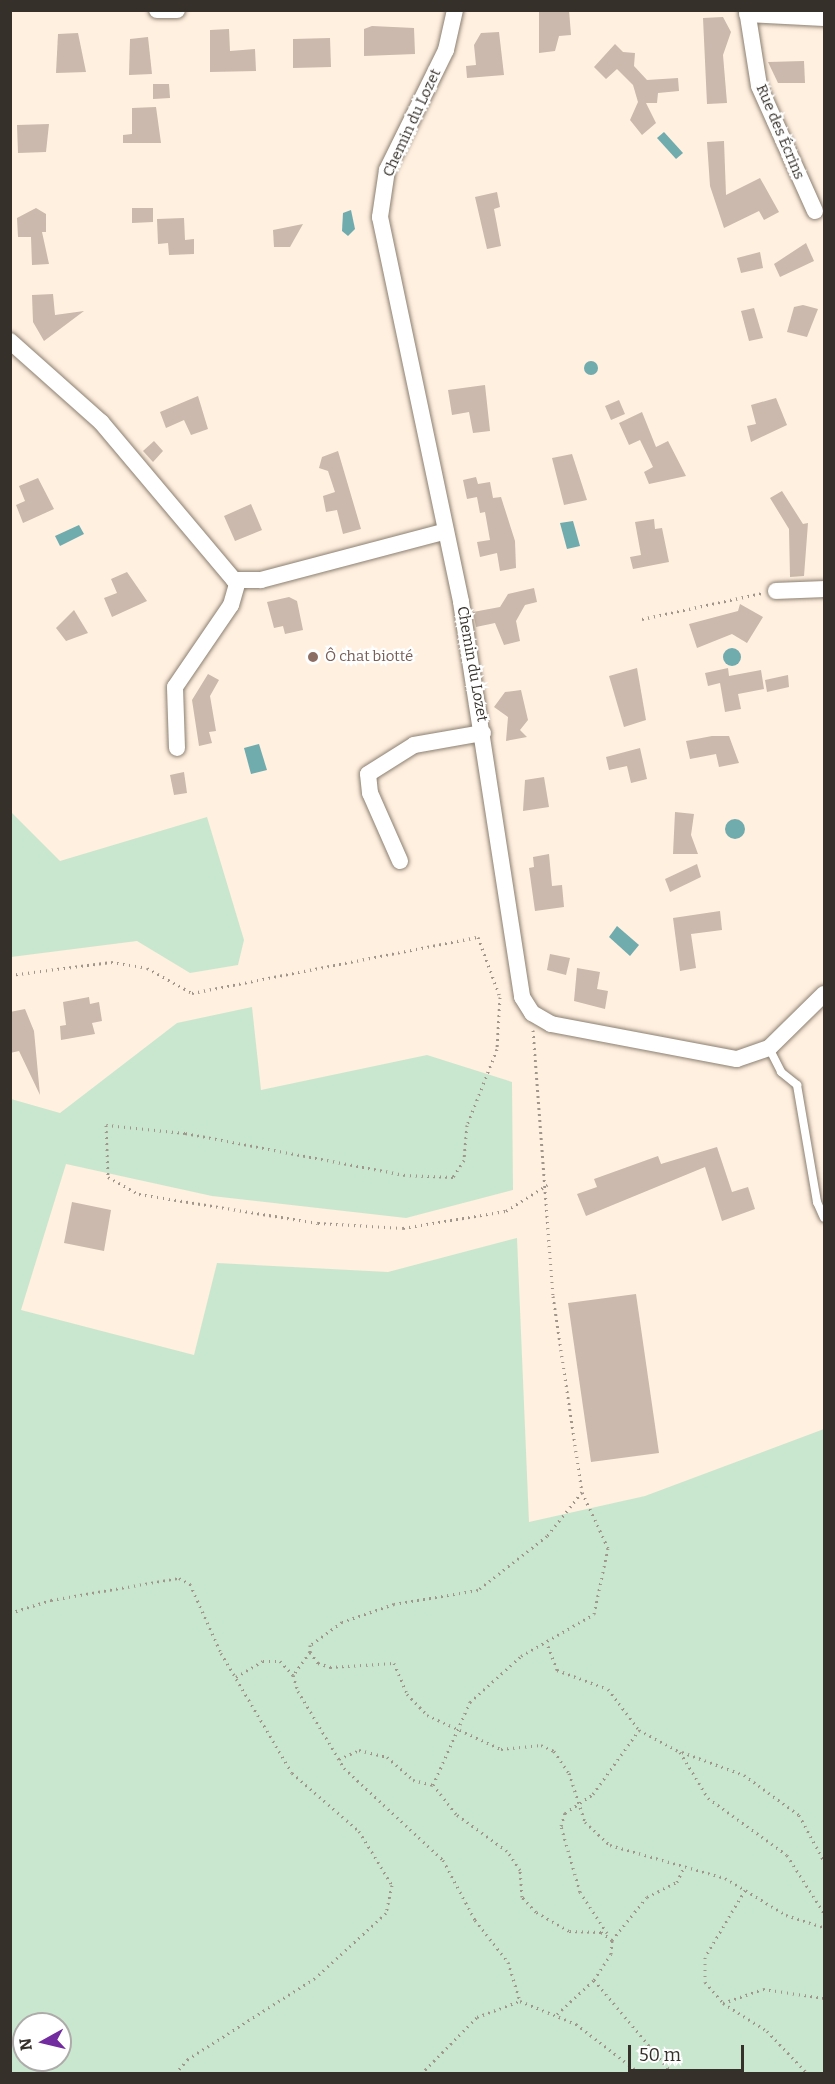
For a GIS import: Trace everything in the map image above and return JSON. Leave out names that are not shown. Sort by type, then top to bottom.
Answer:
[{"type":"street","points":[[156,10],[177,10]]},
{"type":"street","name":"Chemin du Lozet","points":[[455,10],[446,51],[379,197],[392,287],[446,531],[483,733],[518,982],[532,1013]]},
{"type":"street","points":[[747,12],[786,12],[825,18]]},
{"type":"street","name":"Rue des Écrins","points":[[747,12],[759,86],[815,211]]},
{"type":"street","points":[[10,341],[101,422],[223,571],[238,581],[446,531]]},
{"type":"street","points":[[177,748],[175,687],[231,605],[238,581]]},
{"type":"street","points":[[776,591],[825,590]]},
{"type":"street","points":[[400,861],[369,793],[368,774],[414,745],[483,733]]},
{"type":"street","points":[[532,1013],[584,1032],[737,1059],[768,1048],[825,994]]},
{"type":"lane","points":[[768,1048],[781,1072],[797,1085],[817,1202],[825,1218]]},
{"type":"path","points":[[642,619],[677,607],[776,591]]},
{"type":"path","points":[[10,975],[111,962],[147,968],[192,993],[477,938],[500,997],[497,1050],[467,1125],[464,1160],[453,1177],[405,1175],[184,1133],[106,1125],[108,1177],[139,1194],[318,1223],[403,1228],[506,1211],[547,1185]]},
{"type":"path","points":[[433,1785],[470,1702],[521,1656],[548,1646],[590,1620],[599,1597],[607,1541],[582,1492],[553,1296],[547,1185],[532,1013]]},
{"type":"path","points":[[293,1676],[310,1652],[310,1645],[342,1622],[394,1604],[478,1590],[547,1536],[582,1492]]},
{"type":"path","points":[[10,1613],[51,1600],[178,1578],[201,1601],[236,1677],[291,1773],[359,1831],[392,1885],[393,1899],[370,1930],[315,1978],[188,2059],[175,2073]]},
{"type":"path","points":[[548,1646],[557,1670],[608,1689],[639,1730],[680,1752],[744,1775],[799,1815],[825,1862]]},
{"type":"path","points":[[310,1652],[318,1663],[330,1667],[387,1660],[399,1667],[407,1694],[422,1710],[501,1749],[541,1745],[554,1751],[569,1773],[578,1804],[593,1833],[610,1845],[684,1867],[745,1890],[786,1915],[825,1927]]},
{"type":"path","points":[[236,1677],[263,1661],[280,1661],[293,1676],[339,1759],[443,1860],[476,1920],[508,1962],[520,2001]]},
{"type":"path","points":[[612,1940],[580,1892],[561,1826],[565,1814],[593,1794],[639,1730]]},
{"type":"path","points":[[339,1759],[359,1750],[387,1757],[413,1780],[433,1785],[456,1814],[507,1851],[520,1870],[522,1897],[536,1912],[569,1931],[608,1935]]},
{"type":"path","points":[[680,1752],[708,1798],[787,1855],[825,1913]]},
{"type":"path","points":[[557,2014],[594,1980],[611,1954],[612,1940],[647,1897],[677,1882],[684,1867]]},
{"type":"path","points":[[745,1890],[705,1957],[705,1982],[723,2004],[767,2031],[808,2073]]},
{"type":"path","points":[[594,1980],[673,2073]]},
{"type":"path","points":[[723,2004],[763,1989],[825,1998]]},
{"type":"path","points":[[421,2073],[477,2017],[520,2001],[557,2014],[640,2073]]},
{"type":"green space","points":[[10,811],[60,861],[207,817],[244,940],[238,965],[190,973],[137,941],[11,957]]},
{"type":"green space","points":[[252,1007],[261,1090],[427,1055],[512,1082],[513,1190],[406,1218],[212,1196],[66,1164],[21,1310],[194,1355],[217,1263],[388,1272],[517,1238],[529,1522],[645,1496],[824,1429],[824,2073],[11,2073],[11,1099],[60,1113],[177,1023]]},
{"type":"water","points":[[664,132],[683,153],[676,159],[657,138]]},
{"type":"water","points":[[351,210],[355,229],[348,236],[342,231],[343,213]]},
{"type":"water","points":[[588,361],[594,361],[598,368],[594,375],[588,375],[584,371],[584,365]]},
{"type":"water","points":[[573,521],[580,546],[567,549],[560,523]]},
{"type":"water","points":[[79,525],[84,534],[60,546],[55,536]]},
{"type":"water","points":[[732,648],[739,650],[741,657],[739,664],[732,666],[725,664],[723,657],[725,650]]},
{"type":"water","points":[[259,744],[267,770],[251,774],[244,748]]},
{"type":"water","points":[[735,819],[742,822],[745,829],[742,836],[735,839],[728,836],[725,829],[728,822]]},
{"type":"water","points":[[617,926],[639,945],[630,956],[609,937]]},
{"type":"building","points":[[539,10],[569,10],[571,35],[559,36],[555,51],[539,53]]},
{"type":"building","points":[[723,17],[731,32],[723,55],[727,103],[707,104],[703,18]]},
{"type":"building","points":[[372,26],[414,28],[415,54],[364,56],[364,29]]},
{"type":"building","points":[[229,29],[230,51],[255,49],[256,71],[210,72],[210,30]]},
{"type":"building","points":[[499,32],[504,75],[467,78],[466,66],[476,65],[474,45],[481,33]]},
{"type":"building","points":[[78,33],[86,72],[56,73],[58,34]]},
{"type":"building","points":[[148,37],[152,74],[129,75],[130,39]]},
{"type":"building","points":[[330,38],[331,67],[293,68],[293,39]]},
{"type":"building","points":[[615,44],[623,52],[635,53],[634,66],[647,80],[678,78],[679,91],[658,93],[657,103],[646,103],[656,123],[642,135],[630,120],[638,102],[633,85],[617,69],[606,79],[594,67]]},
{"type":"building","points":[[804,61],[805,83],[778,83],[768,62]]},
{"type":"building","points":[[153,84],[169,84],[170,98],[153,99]]},
{"type":"building","points":[[156,107],[161,143],[123,143],[123,135],[132,134],[132,108]]},
{"type":"building","points":[[49,124],[46,152],[18,153],[17,125]]},
{"type":"building","points":[[724,141],[726,195],[760,178],[779,212],[764,220],[759,211],[724,228],[710,186],[707,142]]},
{"type":"building","points":[[497,192],[500,207],[494,209],[501,246],[487,249],[475,197]]},
{"type":"building","points":[[36,208],[46,214],[46,232],[42,232],[49,264],[32,265],[31,237],[18,237],[17,218]]},
{"type":"building","points":[[132,208],[153,208],[153,222],[132,223]]},
{"type":"building","points":[[184,218],[185,240],[194,239],[194,254],[169,255],[168,243],[158,244],[157,219]]},
{"type":"building","points":[[303,224],[290,247],[274,247],[273,230]]},
{"type":"building","points":[[806,243],[814,261],[780,277],[774,264]]},
{"type":"building","points":[[760,252],[763,268],[741,273],[737,258]]},
{"type":"building","points":[[53,294],[55,315],[84,311],[44,341],[33,322],[32,295]]},
{"type":"building","points":[[803,305],[818,309],[807,337],[787,332],[794,307]]},
{"type":"building","points":[[754,308],[763,338],[749,341],[741,311]]},
{"type":"building","points":[[485,385],[490,431],[473,433],[469,412],[452,415],[448,390]]},
{"type":"building","points":[[198,396],[208,429],[191,435],[184,420],[166,428],[160,412]]},
{"type":"building","points":[[776,398],[787,425],[751,442],[747,426],[756,424],[751,405]]},
{"type":"building","points":[[619,400],[625,414],[611,420],[605,406]]},
{"type":"building","points":[[642,412],[656,447],[668,441],[686,476],[649,484],[644,472],[653,467],[640,440],[629,445],[619,423]]},
{"type":"building","points":[[154,441],[163,451],[153,462],[143,451]]},
{"type":"building","points":[[338,451],[361,529],[343,534],[337,510],[326,512],[323,496],[335,492],[328,471],[319,468],[322,457]]},
{"type":"building","points":[[572,454],[587,500],[564,505],[552,458]]},
{"type":"building","points":[[476,477],[478,484],[490,482],[493,498],[501,497],[515,541],[516,568],[500,571],[497,553],[480,557],[477,542],[490,540],[485,512],[480,513],[477,497],[467,499],[463,480]]},
{"type":"building","points":[[38,478],[54,509],[23,523],[16,505],[25,501],[19,486]]},
{"type":"building","points":[[782,491],[803,524],[808,523],[804,576],[790,577],[789,529],[770,498]]},
{"type":"building","points":[[251,504],[262,530],[235,541],[224,516]]},
{"type":"building","points":[[654,519],[655,529],[662,528],[669,562],[633,569],[630,557],[641,555],[635,522]]},
{"type":"building","points":[[127,572],[147,601],[112,617],[104,598],[117,593],[111,579]]},
{"type":"building","points":[[534,588],[537,602],[525,605],[516,621],[520,641],[504,645],[495,623],[476,627],[473,612],[500,607],[508,594]]},
{"type":"building","points":[[289,597],[297,601],[303,630],[285,634],[283,626],[274,628],[267,602]]},
{"type":"building","points":[[740,604],[763,617],[747,643],[732,634],[697,648],[689,624],[738,611]]},
{"type":"building","points":[[74,610],[88,633],[66,641],[56,628]]},
{"type":"building","points":[[637,668],[646,720],[624,727],[609,676]]},
{"type":"building","points":[[728,668],[729,676],[761,670],[764,689],[738,694],[741,709],[725,712],[720,683],[708,686],[705,673]]},
{"type":"building","points":[[208,674],[219,680],[210,696],[216,731],[209,732],[212,743],[199,746],[192,700]]},
{"type":"building","points":[[788,675],[789,687],[767,692],[765,680]]},
{"type":"building","points":[[521,690],[528,720],[520,730],[527,737],[506,741],[508,717],[494,707],[505,692]]},
{"type":"building","points":[[712,736],[729,736],[739,763],[719,767],[716,754],[690,759],[686,741]]},
{"type":"building","points":[[640,748],[647,779],[631,783],[627,766],[609,770],[606,757]]},
{"type":"building","points":[[184,772],[187,793],[174,795],[170,775]]},
{"type":"building","points":[[544,777],[549,807],[523,811],[525,780]]},
{"type":"building","points":[[675,812],[694,814],[691,835],[698,854],[673,854]]},
{"type":"building","points":[[549,854],[552,886],[562,885],[564,907],[535,911],[529,868],[534,867],[533,857]]},
{"type":"building","points":[[697,864],[701,877],[670,892],[665,879]]},
{"type":"building","points":[[720,911],[722,930],[691,934],[696,968],[680,971],[673,918]]},
{"type":"building","points":[[550,954],[570,958],[566,975],[547,970]]},
{"type":"building","points":[[577,968],[600,972],[597,989],[608,991],[605,1009],[574,1001]]},
{"type":"building","points":[[89,997],[90,1004],[99,1002],[102,1021],[92,1023],[95,1034],[61,1040],[60,1026],[66,1025],[63,1002]]},
{"type":"building","points":[[25,1009],[34,1031],[40,1095],[19,1051],[10,1053],[10,1012]]},
{"type":"building","points":[[717,1147],[732,1192],[748,1187],[755,1209],[722,1221],[705,1167],[586,1216],[577,1194],[597,1187],[594,1179],[658,1156],[661,1164]]},
{"type":"building","points":[[72,1202],[111,1210],[104,1251],[64,1243]]},
{"type":"building","points":[[636,1294],[659,1453],[591,1462],[568,1303]]},
{"type":"place","name":"Ô chat biotté","points":[[313,657]]}]
